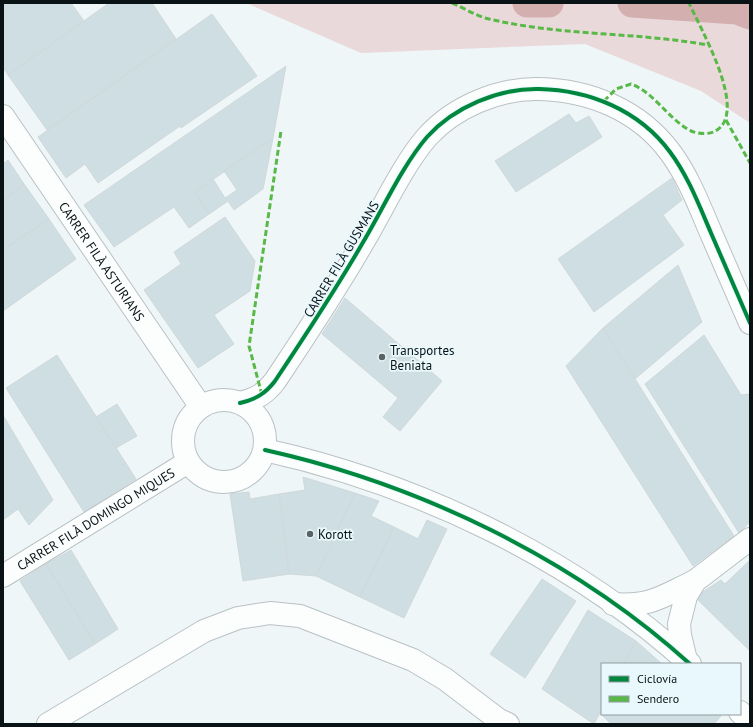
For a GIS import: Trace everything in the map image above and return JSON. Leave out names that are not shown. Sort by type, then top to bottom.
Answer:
[{"type":"street","name":"CARRER FILÀ GUSMANS","points":[[240,403],[257,399],[275,381],[320,314],[402,176],[428,136],[447,120],[473,104],[510,92],[529,89],[565,91],[591,97],[626,112],[657,136],[669,151],[684,175],[702,211],[750,323]]},
{"type":"street","name":"CARRER FILÀ ASTURIANS","points":[[3,116],[201,406]]},
{"type":"street","points":[[220,400],[230,400],[240,403],[252,410],[261,422],[265,436],[265,450],[253,471],[242,478],[230,482],[218,482],[206,479],[188,462],[184,450],[183,438],[186,426],[192,415],[201,406],[220,400]]},
{"type":"street","points":[[265,450],[341,469],[393,487],[449,510],[520,545],[613,604],[688,662]]},
{"type":"street","name":"CARRER FILÀ DOMINGO MIQUES","points":[[3,576],[188,462]]},
{"type":"street","points":[[613,604],[625,605],[652,602],[694,581],[750,539]]},
{"type":"street","points":[[688,662],[680,635],[680,619],[686,596],[694,581]]},
{"type":"street","points":[[48,724],[204,631],[238,618],[270,613],[300,616],[413,660],[445,679],[500,720],[508,724]]},
{"type":"street","points":[[741,713],[750,722]]},
{"type":"shaded area","points":[[246,3],[750,3],[750,123],[701,91],[585,44],[361,53]]},
{"type":"building","points":[[3,3],[71,3],[84,21],[8,75],[3,67]]},
{"type":"building","points":[[109,3],[152,3],[176,39],[47,130],[8,75]]},
{"type":"building","points":[[212,14],[257,76],[181,128],[180,126],[98,183],[85,164],[66,178],[38,137]]},
{"type":"building","points":[[286,66],[273,138],[195,192],[209,214],[189,228],[174,207],[114,247],[84,205]]},
{"type":"building","points":[[569,114],[576,123],[589,116],[602,137],[516,192],[495,161]]},
{"type":"building","points":[[273,138],[263,189],[234,210],[228,201],[209,214],[195,192],[213,179],[225,198],[237,190],[224,171]]},
{"type":"building","points":[[8,160],[24,184],[3,201],[3,164]]},
{"type":"building","points":[[672,178],[682,200],[663,215],[684,245],[594,312],[558,259]]},
{"type":"building","points":[[24,184],[49,219],[3,250],[3,201]]},
{"type":"building","points":[[225,217],[255,261],[250,291],[214,315],[234,344],[198,368],[144,290],[181,264],[174,252]]},
{"type":"building","points":[[49,219],[76,259],[3,311],[3,250]]},
{"type":"building","points":[[678,265],[702,322],[635,379],[603,328]]},
{"type":"building","name":"Transportes Beniata","points":[[345,298],[442,381],[400,431],[383,417],[398,398],[322,334]]},
{"type":"building","points":[[603,328],[734,536],[693,566],[566,366]]},
{"type":"building","points":[[704,335],[741,395],[750,394],[750,522],[739,533],[645,384]]},
{"type":"building","points":[[57,355],[136,479],[84,512],[6,388]]},
{"type":"building","points":[[117,404],[137,436],[116,448],[96,417]]},
{"type":"building","points":[[3,415],[53,500],[29,525],[18,509],[3,520]]},
{"type":"building","name":"Korott","points":[[303,477],[355,493],[316,576],[289,574],[279,494],[305,490]]},
{"type":"building","points":[[249,492],[250,499],[279,494],[289,574],[243,581],[230,494]]},
{"type":"building","points":[[355,493],[379,501],[371,516],[394,527],[360,597],[316,576]]},
{"type":"building","points":[[427,520],[447,529],[404,618],[360,597],[394,527],[418,539]]},
{"type":"building","points":[[71,550],[118,629],[95,644],[46,564]]},
{"type":"building","points":[[750,560],[750,651],[698,600],[701,593],[721,580],[725,584]]},
{"type":"building","points":[[46,564],[95,644],[69,660],[20,581]]},
{"type":"building","points":[[542,579],[576,601],[525,678],[490,654]]},
{"type":"building","points":[[588,610],[636,641],[625,663],[601,663],[601,711],[594,724],[542,689]]},
{"type":"building","points":[[636,641],[661,663],[625,663]]},
{"type":"building","points":[[602,715],[721,716],[714,724],[611,724]]},
{"type":"waterway","points":[[527,3],[549,3]]},
{"type":"waterway","points":[[632,3],[737,10],[750,15]]},
{"type":"marked path","points":[[452,3],[484,18],[516,24],[708,45]]},
{"type":"marked path","points":[[604,101],[616,89],[631,84],[647,93],[675,120],[691,131],[704,134],[717,130],[725,120],[727,105],[725,88],[711,49],[689,3]]},
{"type":"marked path","points":[[726,120],[750,163]]},
{"type":"marked path","points":[[262,395],[249,346],[281,131]]},
{"type":"cycle path","points":[[240,403],[251,400],[260,395],[275,381],[341,279],[409,161],[427,137],[438,126],[464,108],[478,101],[508,92],[539,89],[558,90],[594,98],[612,105],[628,114],[658,137],[676,161],[698,201],[750,323]]},
{"type":"cycle path","points":[[265,450],[322,465],[380,483],[436,505],[491,530],[544,559],[596,591],[644,626],[689,663]]},
{"type":"place","name":"Transportes Beniata","points":[[382,357]]},
{"type":"place","name":"Korott","points":[[310,534]]}]
